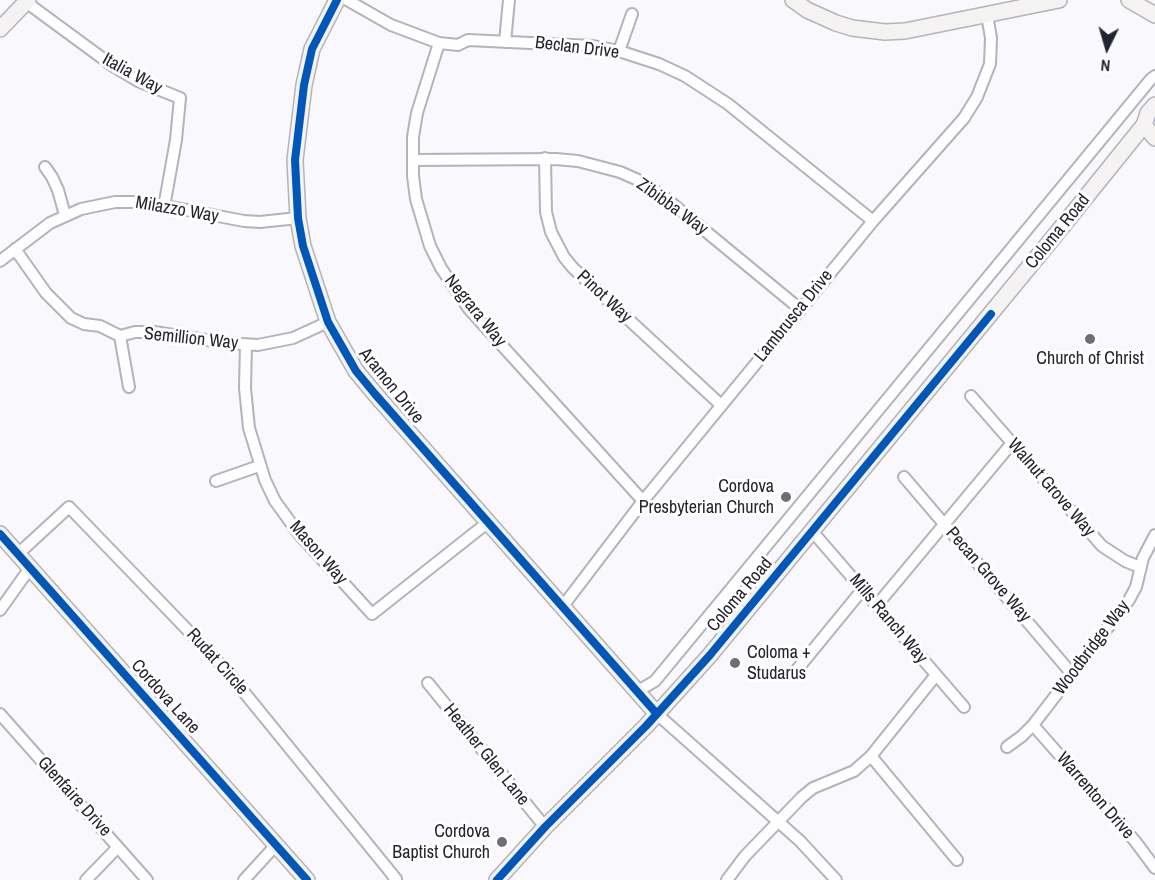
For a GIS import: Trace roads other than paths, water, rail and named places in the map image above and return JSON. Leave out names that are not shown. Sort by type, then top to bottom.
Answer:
[{"type":"street","name":"Aramon Drive","points":[[337,0],[312,49],[304,85],[295,160],[298,218],[309,268],[328,322],[356,371],[657,714]]},
{"type":"street","name":"Beclan Drive","points":[[347,0],[391,25],[439,42],[458,45],[468,40],[563,43],[619,51],[659,64],[705,88],[738,111],[873,221]]},
{"type":"street","points":[[505,42],[509,0]]},
{"type":"street","points":[[793,0],[807,10],[836,24],[885,32],[987,15],[1051,1]]},
{"type":"street","points":[[1130,0],[1155,15]]},
{"type":"street","points":[[0,29],[27,1]]},
{"type":"street","name":"Italia Way","points":[[27,1],[113,66],[138,81],[180,99],[176,140],[164,207]]},
{"type":"street","points":[[619,51],[632,14]]},
{"type":"street","name":"Lambrusca Drive","points":[[563,606],[643,501],[800,309],[873,221],[964,118],[977,97],[990,64],[991,38],[987,15]]},
{"type":"street","name":"Negrara Way","points":[[439,42],[417,113],[412,160],[416,199],[437,261],[469,309],[643,501]]},
{"type":"street","name":"Coloma Road","points":[[638,691],[655,681],[1155,76]]},
{"type":"street","name":"Coloma Road","points":[[497,880],[545,826],[657,714],[710,655],[1150,124],[1148,113],[1155,105]]},
{"type":"street","points":[[1150,124],[1155,138]]},
{"type":"street","name":"Zibibba Way","points":[[412,160],[544,158],[578,161],[620,172],[663,196],[800,309]]},
{"type":"street","name":"Pinot Way","points":[[544,158],[546,212],[551,232],[564,257],[573,268],[722,405]]},
{"type":"street","points":[[45,166],[58,190],[65,215]]},
{"type":"street","name":"Milazzo Way","points":[[0,261],[36,232],[65,215],[90,206],[115,202],[131,201],[244,221],[260,222],[298,218]]},
{"type":"street","name":"Semillion Way","points":[[15,249],[46,293],[71,318],[120,336],[135,332],[154,332],[246,345],[293,338],[328,322]]},
{"type":"street","points":[[120,336],[129,387]]},
{"type":"street","name":"Mason Way","points":[[246,345],[245,388],[249,428],[260,466],[275,501],[288,521],[372,614],[487,523]]},
{"type":"street","name":"Walnut Grove Way","points":[[971,396],[1102,546],[1125,561],[1140,567]]},
{"type":"street","points":[[877,605],[1012,442]]},
{"type":"street","points":[[216,481],[260,466]]},
{"type":"street","name":"Pecan Grove Way","points":[[904,477],[1072,674]]},
{"type":"street","name":"Rudat Circle","points":[[18,554],[69,507],[226,670],[396,879],[394,880]]},
{"type":"street","name":"Mills Ranch Way","points":[[812,531],[964,707]]},
{"type":"street","name":"Cordova Lane","points":[[0,534],[307,880]]},
{"type":"street","name":"Woodbridge Way","points":[[1007,747],[1033,726],[1133,594],[1140,567],[1155,535]]},
{"type":"street","points":[[0,610],[16,584],[30,568]]},
{"type":"street","points":[[795,672],[863,589]]},
{"type":"street","points":[[727,880],[745,856],[813,788],[854,771],[871,756],[936,675]]},
{"type":"street","name":"Heather Glen Lane","points":[[428,683],[545,826]]},
{"type":"street","name":"Glenfaire Drive","points":[[0,714],[147,880]]},
{"type":"street","points":[[657,714],[820,860],[836,880]]},
{"type":"street","name":"Warrenton Drive","points":[[1033,726],[1135,841],[1155,868]]},
{"type":"street","points":[[871,756],[957,860]]},
{"type":"street","points":[[244,880],[276,845]]},
{"type":"street","points":[[86,880],[118,847]]},
{"type":"place","name":"Church of Christ","points":[[1090,339]]},
{"type":"place","name":"Cordova Presbyterian Church","points":[[786,497]]},
{"type":"place","name":"Coloma + Studarus","points":[[735,663]]},
{"type":"place","name":"Cordova Baptist Church","points":[[502,842]]}]
